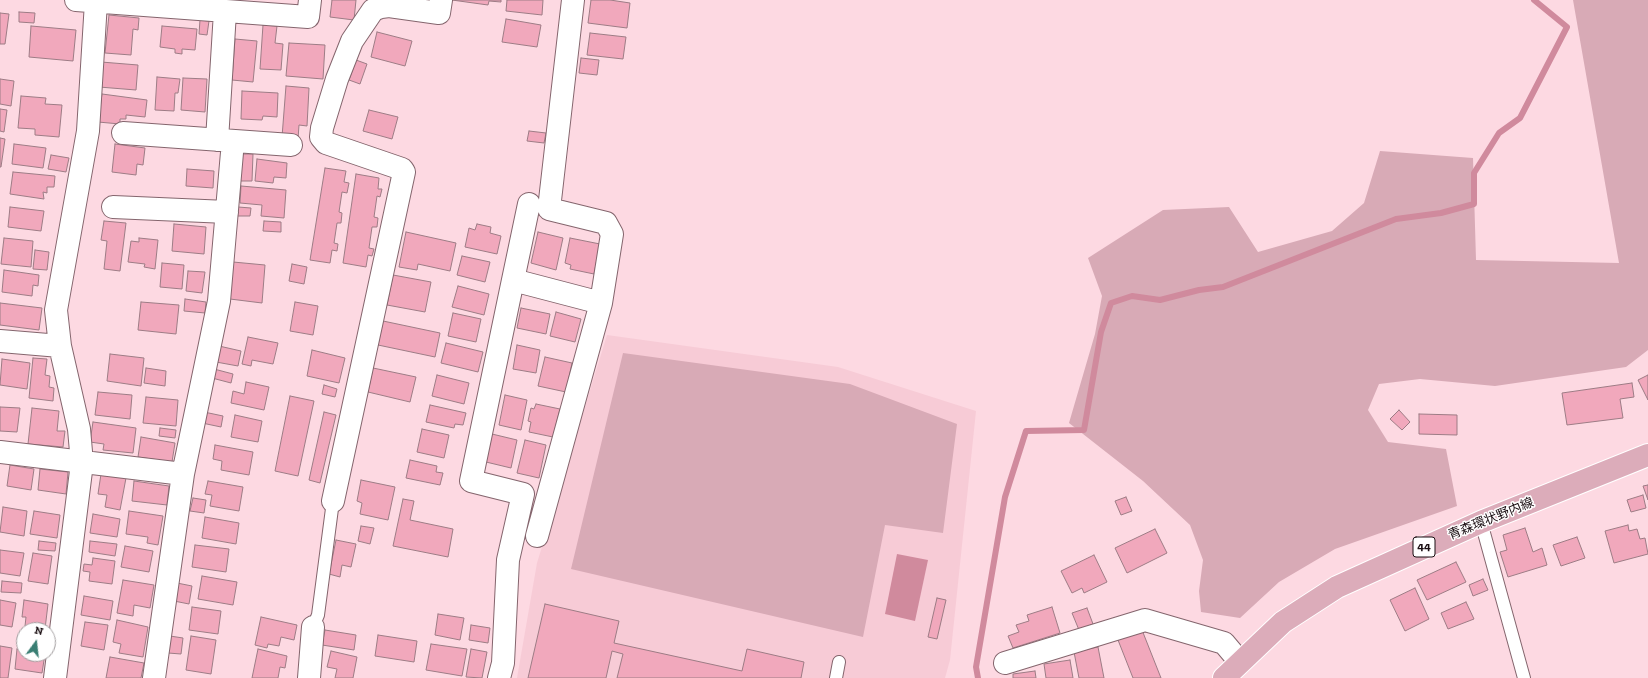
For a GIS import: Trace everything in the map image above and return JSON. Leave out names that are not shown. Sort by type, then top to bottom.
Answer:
[{"type":"main road","name":"青森環状野内線","points":[[1224,678],[1283,622],[1337,587],[1481,522],[1648,455]]},
{"type":"street","points":[[55,678],[82,463],[79,429],[60,346],[56,310],[88,131],[86,1],[176,4],[225,12],[308,17],[310,0]]},
{"type":"street","points":[[333,501],[404,172],[402,169],[326,143],[322,138],[322,128],[337,80],[352,41],[373,10],[381,6],[389,6],[439,13],[441,0]]},
{"type":"street","points":[[536,536],[601,303],[612,234],[606,223],[549,209],[573,0]]},
{"type":"street","points":[[154,678],[183,474],[219,301],[227,212],[225,140],[225,12]]},
{"type":"street","points":[[122,133],[291,145]]},
{"type":"street","points":[[499,678],[503,663],[508,560],[523,494],[471,481],[528,204]]},
{"type":"street","points":[[113,207],[227,212]]},
{"type":"street","points":[[513,280],[601,303]]},
{"type":"street","points":[[0,341],[60,346]]},
{"type":"street","points":[[0,452],[183,474]]},
{"type":"street","points":[[1005,663],[1145,620],[1224,643],[1240,662]]},
{"type":"street","points":[[309,678],[313,627]]},
{"type":"lane","points":[[313,627],[318,614],[333,501]]},
{"type":"lane","points":[[1481,522],[1524,678]]},
{"type":"lane","points":[[836,678],[840,662]]},
{"type":"shaded area","points":[[1573,0],[1648,0],[1648,350],[1626,367],[1495,386],[1420,379],[1379,384],[1368,410],[1388,442],[1446,449],[1457,506],[1335,549],[1279,582],[1240,618],[1201,612],[1199,591],[1203,560],[1190,525],[1143,481],[1069,423],[1095,334],[1102,296],[1088,258],[1163,210],[1229,207],[1258,252],[1332,231],[1364,203],[1380,151],[1473,158],[1476,260],[1619,263]]},
{"type":"shaded area","points":[[607,335],[838,367],[976,411],[950,660],[945,678],[517,678],[537,563]]},
{"type":"shaded area","points":[[623,353],[850,384],[957,424],[943,533],[885,525],[863,637],[571,569]]},
{"type":"shaded area","points":[[897,554],[928,560],[915,621],[885,614]]},
{"type":"building","points":[[332,0],[356,0],[354,20],[330,17]]},
{"type":"building","points":[[452,0],[501,0],[501,2],[489,1],[488,5]]},
{"type":"building","points":[[507,0],[543,0],[542,15],[506,11]]},
{"type":"building","points":[[591,0],[610,0],[630,3],[627,28],[588,23]]},
{"type":"building","points":[[19,12],[35,13],[34,23],[19,22]]},
{"type":"building","points":[[0,13],[9,14],[5,44],[0,44]]},
{"type":"building","points":[[109,15],[139,18],[138,30],[133,29],[131,55],[105,53]]},
{"type":"building","points":[[506,19],[541,25],[537,47],[502,42]]},
{"type":"building","points":[[200,20],[209,21],[207,35],[199,34]]},
{"type":"building","points":[[263,25],[277,26],[275,43],[283,44],[281,70],[260,69]]},
{"type":"building","points":[[31,26],[76,30],[73,61],[29,57]]},
{"type":"building","points":[[162,26],[197,29],[195,50],[182,49],[182,54],[175,53],[175,49],[160,47]]},
{"type":"building","points":[[377,32],[412,41],[405,66],[371,57]]},
{"type":"building","points":[[590,33],[626,37],[623,59],[587,55]]},
{"type":"building","points":[[235,39],[257,41],[253,82],[232,80]]},
{"type":"building","points":[[289,43],[325,45],[323,79],[286,76]]},
{"type":"building","points":[[581,58],[599,60],[597,75],[579,73]]},
{"type":"building","points":[[356,60],[367,64],[360,84],[349,80]]},
{"type":"building","points":[[101,62],[138,65],[136,90],[99,87]]},
{"type":"building","points":[[157,77],[180,79],[178,93],[175,93],[174,111],[155,110]]},
{"type":"building","points":[[183,78],[207,79],[205,112],[181,110]]},
{"type":"building","points":[[0,79],[14,81],[11,106],[0,104]]},
{"type":"building","points":[[286,86],[309,88],[307,126],[299,125],[298,139],[282,137]]},
{"type":"building","points":[[242,91],[278,93],[277,117],[263,116],[262,120],[241,119]]},
{"type":"building","points":[[102,94],[147,100],[145,117],[126,115],[126,119],[120,119],[120,124],[98,122]]},
{"type":"building","points":[[21,96],[46,98],[45,104],[62,105],[59,137],[35,135],[35,129],[18,128]]},
{"type":"building","points":[[0,109],[7,110],[4,132],[0,131]]},
{"type":"building","points":[[369,110],[398,117],[392,139],[363,131]]},
{"type":"building","points":[[529,131],[546,133],[544,143],[527,141]]},
{"type":"building","points":[[0,138],[5,139],[1,167],[0,167]]},
{"type":"building","points":[[14,144],[46,148],[43,168],[12,164]]},
{"type":"building","points":[[115,144],[145,148],[143,165],[137,164],[136,175],[112,172]]},
{"type":"building","points":[[240,154],[253,154],[252,181],[238,181]]},
{"type":"building","points":[[51,155],[69,158],[66,172],[48,169]]},
{"type":"building","points":[[257,159],[287,163],[286,178],[274,177],[273,183],[255,181]]},
{"type":"building","points":[[325,168],[346,171],[344,182],[349,183],[347,193],[342,192],[339,212],[342,213],[341,223],[337,223],[334,243],[338,244],[337,251],[332,250],[330,263],[310,260]]},
{"type":"building","points":[[187,169],[214,171],[213,188],[186,186]]},
{"type":"building","points":[[13,172],[55,176],[54,187],[47,187],[47,193],[43,192],[44,199],[10,194]]},
{"type":"building","points":[[356,174],[379,178],[378,189],[382,189],[380,197],[377,196],[374,217],[378,218],[377,227],[372,227],[369,248],[374,249],[372,256],[368,255],[366,267],[343,263]]},
{"type":"building","points":[[241,186],[286,190],[284,218],[261,216],[262,205],[240,203]]},
{"type":"building","points":[[10,207],[44,211],[41,231],[8,227]]},
{"type":"building","points":[[238,207],[251,208],[250,216],[237,216]]},
{"type":"building","points":[[104,221],[126,223],[120,271],[104,269],[107,241],[101,240]]},
{"type":"building","points":[[264,221],[281,222],[281,232],[263,231]]},
{"type":"building","points":[[174,224],[206,227],[204,254],[172,251]]},
{"type":"building","points":[[477,224],[491,227],[490,233],[501,236],[497,254],[465,247],[469,228],[475,230]]},
{"type":"building","points":[[406,232],[456,243],[450,271],[418,264],[417,270],[399,267]]},
{"type":"building","points":[[538,232],[563,238],[556,270],[531,263]]},
{"type":"building","points":[[4,238],[33,241],[31,267],[1,264]]},
{"type":"building","points":[[139,238],[158,240],[155,269],[144,267],[145,264],[128,262],[131,241],[139,242]]},
{"type":"building","points":[[570,238],[600,244],[594,274],[570,269],[571,265],[565,263]]},
{"type":"building","points":[[35,250],[49,252],[47,270],[33,269]]},
{"type":"building","points":[[462,256],[490,262],[485,282],[457,275]]},
{"type":"building","points":[[233,262],[265,265],[262,303],[230,299]]},
{"type":"building","points":[[162,263],[184,265],[182,289],[160,287]]},
{"type":"building","points":[[292,264],[307,267],[304,284],[289,281]]},
{"type":"building","points":[[4,270],[39,275],[38,286],[33,285],[32,296],[2,292]]},
{"type":"building","points":[[188,271],[205,272],[202,293],[186,291]]},
{"type":"building","points":[[393,275],[431,282],[425,312],[387,305]]},
{"type":"building","points":[[458,286],[489,294],[484,315],[452,307]]},
{"type":"building","points":[[185,299],[206,302],[205,313],[184,311]]},
{"type":"building","points":[[141,302],[179,305],[176,334],[138,330]]},
{"type":"building","points":[[295,302],[318,306],[313,335],[290,331]]},
{"type":"building","points":[[0,303],[42,308],[39,330],[0,325]]},
{"type":"building","points":[[521,308],[550,314],[546,334],[517,328]]},
{"type":"building","points":[[556,312],[581,319],[575,342],[550,336]]},
{"type":"building","points":[[453,313],[481,319],[476,342],[448,336]]},
{"type":"building","points":[[383,321],[440,333],[435,357],[378,345]]},
{"type":"building","points":[[248,337],[278,343],[273,364],[252,360],[251,366],[242,364]]},
{"type":"building","points":[[446,343],[483,352],[478,372],[441,363]]},
{"type":"building","points":[[517,345],[540,350],[536,373],[513,369]]},
{"type":"building","points":[[219,346],[241,351],[238,366],[216,362]]},
{"type":"building","points":[[312,350],[345,358],[339,383],[307,376]]},
{"type":"building","points":[[110,354],[144,358],[141,386],[107,381]]},
{"type":"building","points":[[545,357],[572,363],[566,392],[538,386]]},
{"type":"building","points":[[33,358],[47,359],[45,375],[50,376],[49,387],[54,388],[53,401],[29,398]]},
{"type":"building","points":[[2,359],[30,363],[27,389],[0,385]]},
{"type":"building","points":[[146,368],[166,371],[165,386],[144,383]]},
{"type":"building","points":[[373,368],[416,377],[410,402],[368,392]]},
{"type":"building","points":[[214,369],[233,374],[231,383],[212,378]]},
{"type":"building","points":[[437,375],[469,383],[464,404],[432,396]]},
{"type":"building","points":[[1648,375],[1648,400],[1638,380]]},
{"type":"building","points":[[246,382],[269,387],[264,410],[231,403],[233,391],[244,394]]},
{"type":"building","points":[[1632,383],[1634,397],[1620,399],[1623,418],[1567,425],[1562,393]]},
{"type":"building","points":[[324,385],[337,389],[335,397],[322,394]]},
{"type":"building","points":[[98,392],[132,395],[130,419],[95,415]]},
{"type":"building","points":[[505,395],[527,400],[521,430],[499,425]]},
{"type":"building","points":[[290,396],[314,401],[298,476],[275,471]]},
{"type":"building","points":[[146,397],[178,400],[176,426],[143,423]]},
{"type":"building","points":[[536,404],[560,409],[553,437],[529,432],[531,422],[528,421],[531,408],[534,409]]},
{"type":"building","points":[[430,405],[466,413],[463,425],[455,424],[454,428],[426,422]]},
{"type":"building","points":[[0,407],[20,408],[17,432],[0,431]]},
{"type":"building","points":[[32,408],[59,411],[57,431],[65,431],[63,447],[28,444]]},
{"type":"building","points":[[1399,410],[1410,422],[1402,430],[1390,419]]},
{"type":"building","points":[[204,412],[223,416],[221,427],[202,423]]},
{"type":"building","points":[[324,412],[336,415],[320,483],[309,480]]},
{"type":"building","points":[[1419,414],[1457,415],[1457,435],[1419,434]]},
{"type":"building","points":[[235,415],[262,421],[258,442],[231,437]]},
{"type":"building","points":[[93,422],[136,428],[133,453],[103,450],[104,444],[90,442]]},
{"type":"building","points":[[160,428],[176,430],[175,438],[159,436]]},
{"type":"building","points":[[422,429],[449,435],[444,458],[417,452]]},
{"type":"building","points":[[492,434],[517,440],[511,468],[486,462]]},
{"type":"building","points":[[141,437],[175,443],[172,462],[138,457]]},
{"type":"building","points":[[525,440],[546,445],[539,478],[517,473]]},
{"type":"building","points":[[215,445],[253,452],[249,475],[221,470],[222,461],[213,459]]},
{"type":"building","points":[[410,460],[437,466],[436,472],[443,473],[440,485],[406,478]]},
{"type":"building","points":[[10,465],[34,469],[31,490],[7,486]]},
{"type":"building","points":[[40,469],[68,472],[66,494],[38,490]]},
{"type":"building","points":[[101,474],[126,478],[120,510],[105,507],[107,495],[98,494]]},
{"type":"building","points":[[361,480],[395,487],[388,520],[360,514],[362,503],[357,501]]},
{"type":"building","points":[[134,481],[169,486],[167,505],[132,501]]},
{"type":"building","points":[[208,481],[243,487],[239,511],[210,506],[212,495],[205,494]]},
{"type":"building","points":[[1648,485],[1648,500],[1643,486]]},
{"type":"building","points":[[1643,495],[1646,508],[1631,512],[1627,500]]},
{"type":"building","points":[[1126,497],[1132,511],[1121,515],[1115,501]]},
{"type":"building","points":[[193,498],[206,500],[204,513],[190,511]]},
{"type":"building","points":[[403,499],[414,501],[410,520],[453,529],[448,557],[393,546]]},
{"type":"building","points":[[3,507],[27,511],[24,536],[0,532]]},
{"type":"building","points":[[34,511],[60,515],[57,538],[30,534]]},
{"type":"building","points":[[129,511],[163,516],[158,545],[147,543],[148,537],[126,534]]},
{"type":"building","points":[[93,514],[120,519],[117,537],[90,533]]},
{"type":"building","points":[[205,517],[239,523],[236,544],[202,538]]},
{"type":"building","points":[[1628,525],[1629,531],[1637,529],[1640,539],[1645,538],[1648,554],[1614,563],[1605,531]]},
{"type":"building","points":[[361,526],[374,528],[370,544],[358,541]]},
{"type":"building","points":[[1525,528],[1533,552],[1542,548],[1547,565],[1508,577],[1500,552],[1507,550],[1503,535]]},
{"type":"building","points":[[1155,529],[1167,553],[1127,573],[1115,548]]},
{"type":"building","points":[[1577,537],[1585,558],[1561,566],[1553,545]]},
{"type":"building","points":[[336,540],[356,544],[351,567],[342,565],[340,577],[329,574]]},
{"type":"building","points":[[39,541],[56,543],[55,551],[38,550]]},
{"type":"building","points":[[90,541],[117,544],[115,556],[89,552]]},
{"type":"building","points":[[195,545],[229,549],[226,572],[192,567]]},
{"type":"building","points":[[125,546],[153,551],[149,572],[121,567]]},
{"type":"building","points":[[0,550],[24,553],[20,576],[0,573]]},
{"type":"building","points":[[33,553],[52,556],[48,584],[28,581]]},
{"type":"building","points":[[1094,555],[1107,582],[1084,593],[1082,588],[1072,593],[1061,571]]},
{"type":"building","points":[[93,558],[115,561],[112,584],[89,581],[90,572],[83,571],[84,564],[92,565]]},
{"type":"building","points":[[1456,562],[1466,582],[1427,600],[1417,580]]},
{"type":"building","points":[[202,576],[237,582],[233,605],[198,599]]},
{"type":"building","points":[[1483,579],[1488,590],[1473,596],[1469,585]]},
{"type":"building","points":[[123,580],[154,585],[150,608],[134,605],[133,616],[117,613]]},
{"type":"building","points":[[2,581],[22,583],[21,593],[1,592]]},
{"type":"building","points":[[177,583],[192,586],[189,604],[174,601]]},
{"type":"building","points":[[1415,588],[1429,619],[1405,631],[1390,600]]},
{"type":"building","points":[[84,596],[113,601],[110,620],[81,615]]},
{"type":"building","points":[[937,598],[946,600],[937,639],[928,637]]},
{"type":"building","points":[[0,600],[16,603],[12,627],[0,625]]},
{"type":"building","points":[[24,600],[48,604],[46,622],[25,622],[26,617],[22,617]]},
{"type":"building","points":[[1466,602],[1474,619],[1448,629],[1441,613]]},
{"type":"building","points":[[545,604],[619,621],[614,643],[742,671],[747,649],[804,662],[801,678],[617,678],[623,654],[612,651],[606,678],[528,678]]},
{"type":"building","points":[[192,607],[221,611],[218,634],[189,630]]},
{"type":"building","points":[[1052,607],[1060,633],[1013,648],[1008,636],[1019,632],[1016,625],[1029,621],[1027,615]]},
{"type":"building","points":[[1087,608],[1093,624],[1079,630],[1072,613]]},
{"type":"building","points":[[438,614],[464,618],[460,640],[435,635]]},
{"type":"building","points":[[261,617],[297,625],[294,640],[281,637],[279,646],[268,644],[267,648],[255,645]]},
{"type":"building","points":[[117,620],[148,627],[143,657],[119,653],[121,644],[113,642]]},
{"type":"building","points":[[85,622],[108,625],[104,650],[81,646]]},
{"type":"building","points":[[471,625],[490,628],[488,643],[469,640]]},
{"type":"building","points":[[325,630],[356,635],[354,650],[322,645]]},
{"type":"building","points":[[1142,630],[1161,678],[1133,678],[1118,640]]},
{"type":"building","points":[[378,635],[417,641],[414,662],[375,656]]},
{"type":"building","points":[[170,636],[183,638],[181,654],[168,653]]},
{"type":"building","points":[[191,636],[216,640],[211,674],[186,670]]},
{"type":"building","points":[[431,644],[467,649],[462,676],[426,670]]},
{"type":"building","points":[[0,646],[12,648],[8,678],[0,678]]},
{"type":"building","points":[[1098,647],[1104,678],[1079,678],[1074,652]]},
{"type":"building","points":[[258,649],[287,656],[285,668],[280,667],[278,678],[252,678]]},
{"type":"building","points":[[471,649],[487,652],[482,678],[466,677]]},
{"type":"building","points":[[331,651],[357,657],[353,678],[335,678],[337,669],[327,667]]},
{"type":"building","points":[[110,657],[144,663],[141,678],[106,678]]},
{"type":"building","points":[[16,659],[16,662],[44,662],[42,673],[15,669]]},
{"type":"building","points":[[1070,660],[1073,678],[1046,678],[1044,664]]},
{"type":"building","points":[[1035,671],[1036,678],[1013,678],[1013,674]]},
{"type":"waterway","points":[[978,678],[976,667],[1005,497],[1026,431],[1084,430],[1101,332],[1111,303],[1132,296],[1160,300],[1199,290],[1223,287],[1396,219],[1441,213],[1474,204],[1474,173],[1499,133],[1520,118],[1567,27],[1534,0]]}]
